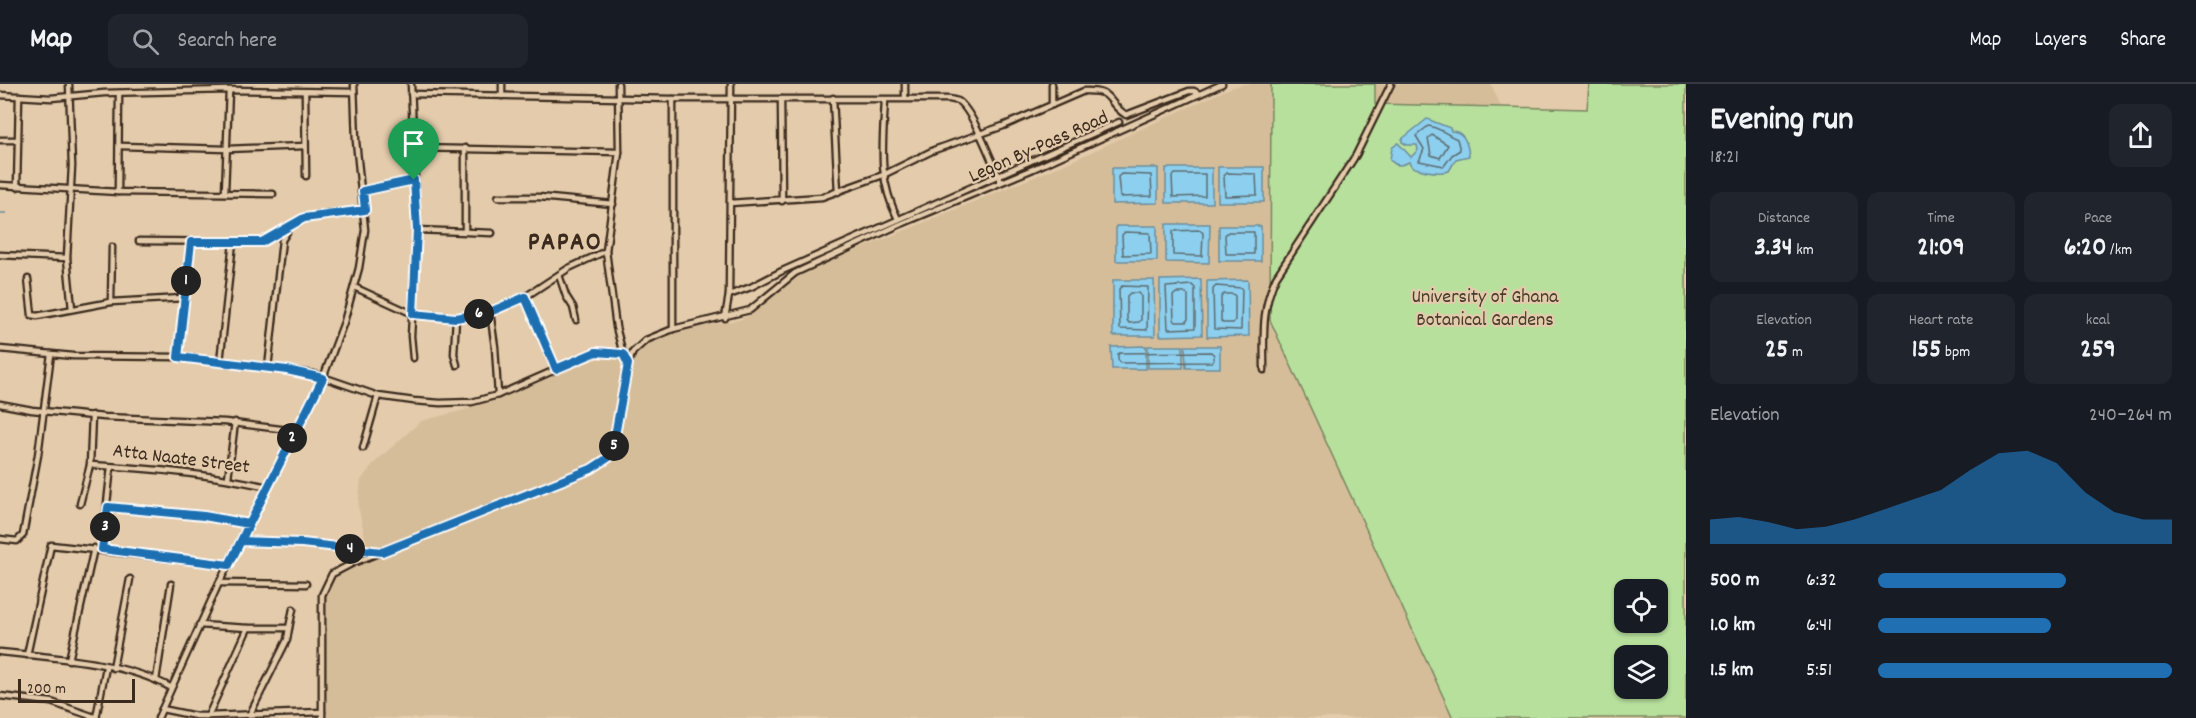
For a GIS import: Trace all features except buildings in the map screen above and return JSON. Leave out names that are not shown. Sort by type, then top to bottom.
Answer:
[{"type":"street","points":[[69,84],[72,166],[67,258],[72,309]]},
{"type":"street","points":[[162,84],[162,92]]},
{"type":"street","points":[[158,718],[170,687],[219,583],[323,378],[354,287],[364,241],[365,210],[356,141],[354,84]]},
{"type":"street","points":[[411,84],[417,230],[411,336],[413,358]]},
{"type":"street","points":[[502,84],[502,96]]},
{"type":"street","points":[[322,718],[322,595],[332,574],[353,562],[591,469],[608,458],[612,452],[628,364],[616,327],[606,251],[619,152],[618,84]]},
{"type":"street","points":[[725,318],[729,296],[731,84]]},
{"type":"street","points":[[905,84],[905,98]]},
{"type":"street","points":[[1052,84],[1052,105]]},
{"type":"street","name":"Legon By-Pass Road","points":[[628,364],[633,352],[646,340],[673,329],[750,310],[795,273],[1222,84]]},
{"type":"street","points":[[1264,370],[1264,308],[1272,286],[1356,155],[1390,84]]},
{"type":"street","points":[[225,192],[229,90]]},
{"type":"street","points":[[0,95],[69,97],[119,93],[229,90],[354,92]]},
{"type":"street","points":[[730,203],[816,199],[883,175],[934,150],[1004,126],[1084,92],[1105,93],[1122,113],[1129,116],[1189,91],[1199,94]]},
{"type":"street","points":[[118,192],[119,93]]},
{"type":"street","points":[[305,93],[306,176]]},
{"type":"street","points":[[411,94],[673,99],[949,99],[958,101],[965,108],[980,134],[1001,182]]},
{"type":"street","points":[[17,187],[19,96]]},
{"type":"street","points":[[833,98],[838,192]]},
{"type":"street","points":[[673,99],[673,329]]},
{"type":"street","points":[[781,99],[782,201]]},
{"type":"street","points":[[885,100],[883,175],[898,219]]},
{"type":"street","points":[[729,296],[997,174],[1119,122]]},
{"type":"street","points":[[0,140],[18,140]]},
{"type":"street","points":[[120,146],[227,149],[305,146]]},
{"type":"street","points":[[413,148],[619,152]]},
{"type":"street","points":[[465,148],[465,231]]},
{"type":"street","points":[[363,191],[414,180]]},
{"type":"street","points":[[0,185],[118,192],[273,194]]},
{"type":"street","points":[[498,197],[539,197],[613,204]]},
{"type":"street","points":[[139,241],[262,242],[309,216],[365,210]]},
{"type":"street","points":[[268,368],[282,240],[287,227]]},
{"type":"street","points":[[417,230],[492,233]]},
{"type":"street","points":[[274,236],[282,240]]},
{"type":"street","points":[[178,357],[191,242]]},
{"type":"street","points":[[220,362],[233,242]]},
{"type":"street","points":[[111,302],[112,248]]},
{"type":"street","points":[[354,287],[413,314],[456,318],[490,312],[525,297],[559,275],[606,251]]},
{"type":"street","points":[[0,255],[67,258]]},
{"type":"street","points":[[559,275],[566,296],[574,310],[576,321]]},
{"type":"street","points":[[28,279],[34,316],[111,302],[184,298]]},
{"type":"street","points":[[525,297],[556,369]]},
{"type":"street","points":[[490,312],[498,394]]},
{"type":"street","points":[[456,318],[454,354],[457,365]]},
{"type":"street","points":[[0,349],[73,356],[178,357],[306,373],[378,396],[414,401],[472,402],[498,394],[596,352],[623,354]]},
{"type":"street","points":[[0,539],[17,542],[23,535],[30,504],[51,354]]},
{"type":"street","points":[[363,448],[378,396]]},
{"type":"street","points":[[0,404],[117,418],[235,423],[296,430]]},
{"type":"street","points":[[80,504],[90,465],[92,415]]},
{"type":"street","points":[[228,478],[235,423]]},
{"type":"street","name":"Atta Naate Street","points":[[90,465],[168,470],[228,478],[268,487]]},
{"type":"street","points":[[102,549],[111,467]]},
{"type":"street","points":[[108,507],[204,516],[249,524]]},
{"type":"street","points":[[241,541],[302,543],[382,552]]},
{"type":"street","points":[[27,655],[49,547],[53,544],[229,565]]},
{"type":"street","points":[[69,660],[93,548]]},
{"type":"street","points":[[113,668],[129,579]]},
{"type":"street","points":[[219,583],[306,584]]},
{"type":"street","points":[[156,680],[171,584]]},
{"type":"street","points":[[250,714],[287,640],[293,609]]},
{"type":"street","points":[[199,625],[289,628]]},
{"type":"street","points":[[208,716],[248,628]]},
{"type":"street","points":[[0,652],[113,668],[156,680],[170,687]]},
{"type":"street","points":[[0,696],[51,702],[97,718],[106,667]]},
{"type":"street","points":[[162,708],[196,716],[322,712]]},
{"type":"shaded area","points":[[1245,84],[1491,84],[1501,107],[1589,109],[1686,84],[1686,718],[325,718],[326,591],[336,576],[370,559],[358,506],[361,480],[373,464],[421,421],[464,410],[597,359],[686,329],[739,320],[752,314],[797,275],[1065,164],[1230,88]]},
{"type":"green space","name":"University of Ghana Botanical Gardens","points":[[1271,84],[1375,84],[1375,104],[1587,109],[1589,84],[1686,84],[1686,718],[1453,718],[1270,320]]},
{"type":"water","points":[[1427,119],[1459,133],[1466,143],[1469,156],[1456,159],[1449,171],[1426,171],[1412,167],[1409,162],[1396,165],[1390,159],[1392,148],[1398,143],[1411,157],[1418,150],[1417,145],[1407,145],[1402,142],[1402,139]]},
{"type":"water","points":[[1218,167],[1264,167],[1264,202],[1218,202]]},
{"type":"water","points":[[1112,168],[1158,168],[1158,203],[1112,204]]},
{"type":"water","points":[[1166,168],[1212,168],[1212,203],[1166,203]]},
{"type":"water","points":[[1166,224],[1210,224],[1209,263],[1166,262]]},
{"type":"water","points":[[1116,226],[1157,226],[1157,261],[1116,261]]},
{"type":"water","points":[[1219,226],[1261,226],[1261,261],[1219,261]]},
{"type":"water","points":[[1201,279],[1202,335],[1160,336],[1160,280]]},
{"type":"water","points":[[1113,280],[1154,280],[1155,336],[1113,336]]},
{"type":"water","points":[[1248,280],[1249,336],[1207,337],[1207,281]]},
{"type":"water","points":[[1146,346],[1146,369],[1112,369],[1111,347]]},
{"type":"water","points":[[1148,346],[1183,346],[1183,368],[1148,368]]},
{"type":"water","points":[[1185,346],[1220,346],[1220,368],[1186,368]]},
{"type":"waterway","points":[[0,213],[6,213]]},
{"type":"district","name":"PAPAO","points":[[565,243]]},
{"type":"route","points":[[414,180],[363,191],[365,210],[309,216],[264,242],[191,242],[178,357],[287,370],[323,378],[283,456],[260,504],[249,524],[229,565],[102,549],[108,507],[204,516],[249,524],[241,541],[302,543],[382,552],[591,469],[608,458],[614,446],[628,364],[623,354],[596,352],[556,369],[525,297],[490,312],[456,318],[413,314],[417,230],[414,180]]}]
